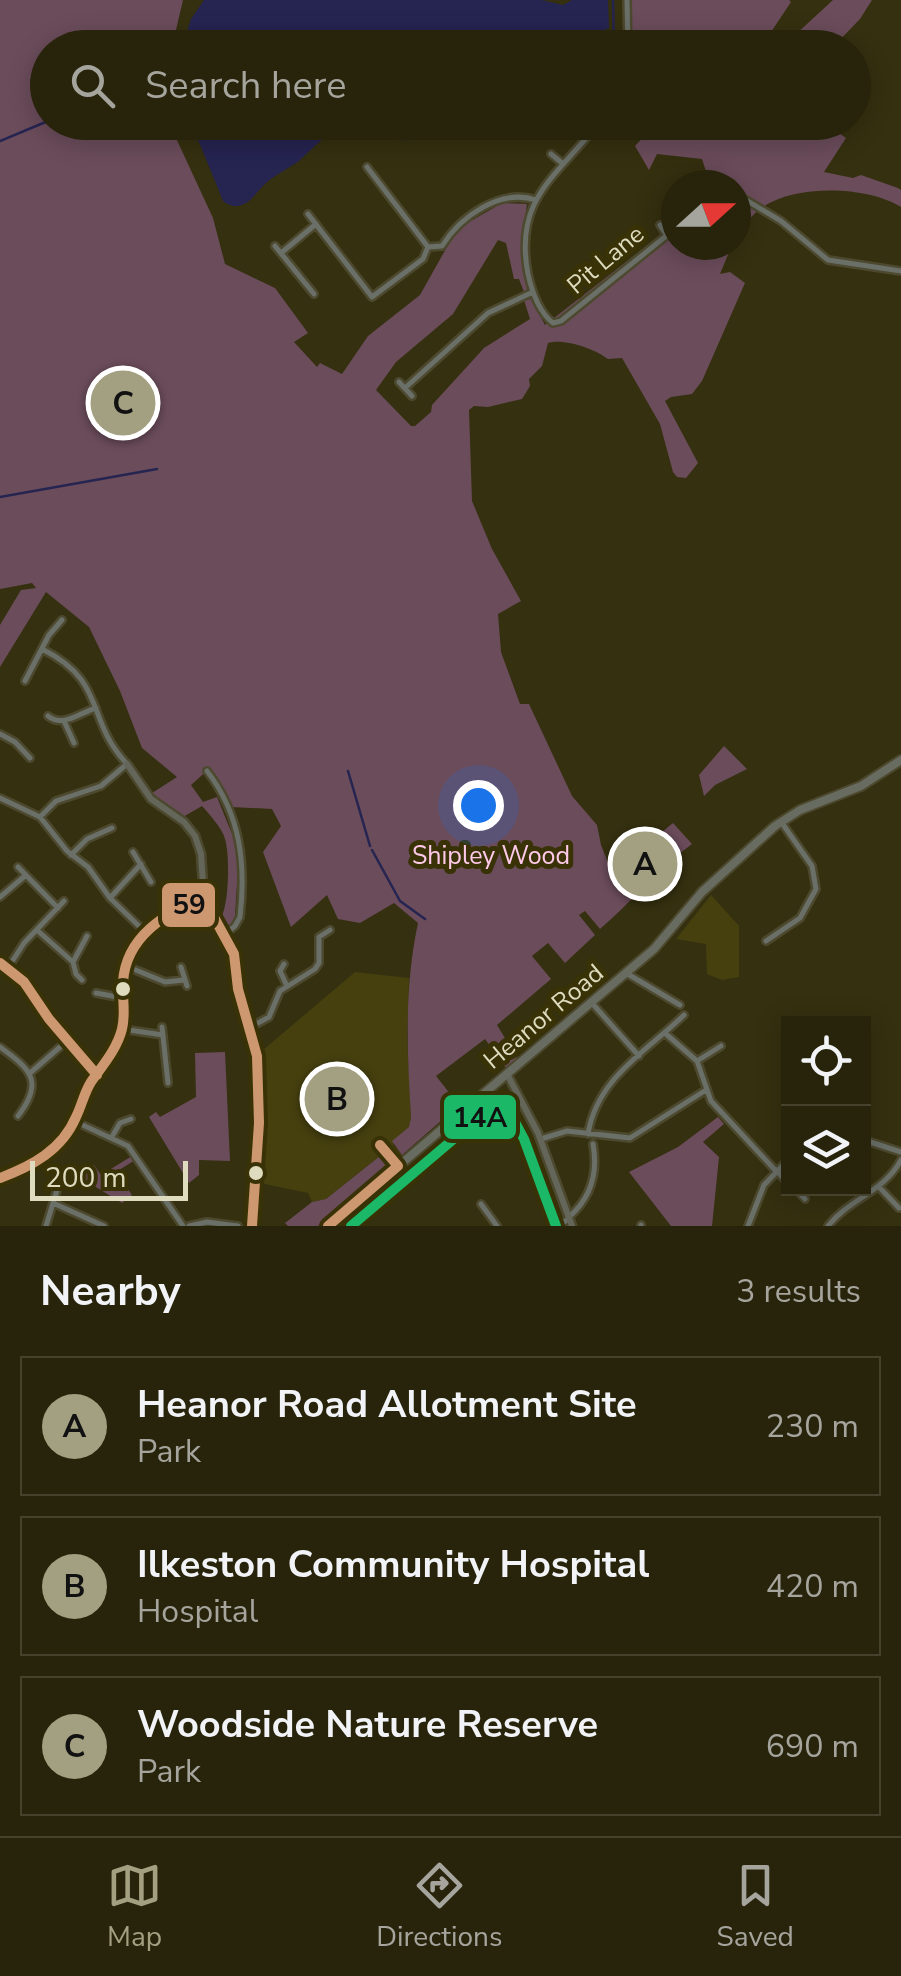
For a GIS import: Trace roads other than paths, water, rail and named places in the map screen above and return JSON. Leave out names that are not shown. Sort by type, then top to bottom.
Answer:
[{"type":"main road","name":"Heanor Road","points":[[328,1226],[626,973],[666,935],[720,873],[778,824],[800,810],[861,786],[901,760]]},
{"type":"street","points":[[626,0],[627,30]]},
{"type":"street","name":"Pit Lane","points":[[582,140],[536,200],[526,247],[533,292],[544,314],[553,322],[561,320],[661,238]]},
{"type":"street","points":[[551,154],[562,162]]},
{"type":"street","points":[[367,166],[428,248]]},
{"type":"street","points":[[509,189],[510,198]]},
{"type":"street","points":[[428,248],[442,246],[463,219],[510,198],[536,200]]},
{"type":"street","points":[[751,203],[777,218],[828,260],[901,271]]},
{"type":"street","points":[[308,214],[372,296],[423,259],[428,248]]},
{"type":"street","points":[[281,253],[316,224]]},
{"type":"street","points":[[275,246],[312,291],[317,284]]},
{"type":"street","points":[[629,252],[635,259]]},
{"type":"street","points":[[583,291],[589,298]]},
{"type":"street","points":[[405,388],[486,310],[533,292]]},
{"type":"street","points":[[399,382],[412,396]]},
{"type":"street","points":[[25,681],[29,666],[62,620]]},
{"type":"street","points":[[42,649],[79,674],[97,708],[106,739],[151,798],[184,822],[195,836],[201,854],[204,899],[234,954],[238,990],[257,1056],[260,1100],[252,1226]]},
{"type":"street","points":[[48,716],[64,721],[97,708]]},
{"type":"street","points":[[64,721],[74,743]]},
{"type":"street","points":[[0,734],[16,742],[30,758]]},
{"type":"street","points":[[40,817],[56,800],[100,786],[127,764]]},
{"type":"street","points":[[208,772],[235,826],[242,852],[240,917],[224,934]]},
{"type":"street","points":[[0,798],[40,817],[71,855],[92,872],[110,898],[146,932]]},
{"type":"street","points":[[766,940],[776,938],[803,914],[815,895],[813,876],[778,824]]},
{"type":"street","points":[[71,855],[87,838],[112,828]]},
{"type":"street","points":[[132,852],[151,882]]},
{"type":"street","points":[[110,898],[141,864]]},
{"type":"street","points":[[18,867],[58,908]]},
{"type":"street","points":[[3,894],[26,875]]},
{"type":"street","points":[[0,1178],[48,1155],[65,1138],[86,1091],[116,1046],[122,1029],[126,966],[146,932],[169,912],[204,899]]},
{"type":"street","points":[[8,968],[24,943],[64,901]]},
{"type":"street","points":[[250,1028],[267,1019],[276,996],[318,966],[319,933],[330,930]]},
{"type":"street","points":[[38,931],[73,962],[82,980]]},
{"type":"street","points":[[73,962],[87,936]]},
{"type":"street","points":[[0,963],[24,982],[97,1076]]},
{"type":"street","points":[[284,964],[280,971],[287,986]]},
{"type":"street","points":[[126,966],[165,982],[186,983],[181,967]]},
{"type":"street","points":[[626,973],[680,1005]]},
{"type":"street","points":[[96,994],[124,998]]},
{"type":"street","points":[[591,1002],[639,1056]]},
{"type":"street","points":[[588,1134],[602,1092],[684,1016]]},
{"type":"street","points":[[162,1027],[162,1071],[168,1083]]},
{"type":"street","points":[[122,1029],[164,1036]]},
{"type":"street","points":[[666,1034],[697,1061],[706,1090],[725,1118],[781,1175]]},
{"type":"street","points":[[30,1073],[68,1040]]},
{"type":"street","points":[[697,1061],[720,1046]]},
{"type":"street","points":[[0,1048],[30,1073],[31,1103],[18,1116]]},
{"type":"street","points":[[507,1074],[541,1139],[570,1221]]},
{"type":"street","points":[[541,1139],[562,1132],[633,1137],[706,1090]]},
{"type":"street","points":[[113,1137],[127,1117]]},
{"type":"street","points":[[74,1121],[113,1137],[136,1155],[186,1226],[208,1222],[238,1226]]},
{"type":"street","points":[[871,1142],[900,1150]]},
{"type":"street","points":[[557,1226],[570,1221],[596,1173],[593,1144]]},
{"type":"street","points":[[831,1225],[879,1187],[901,1160]]},
{"type":"street","points":[[748,1226],[759,1194],[781,1166]]},
{"type":"street","points":[[879,1187],[899,1208]]},
{"type":"street","points":[[46,1226],[57,1190]]},
{"type":"street","points":[[803,1196],[806,1199]]},
{"type":"street","points":[[53,1202],[98,1218],[104,1226]]},
{"type":"street","points":[[481,1205],[497,1226]]},
{"type":"waterway","points":[[613,0],[614,30]]},
{"type":"waterway","points":[[0,141],[30,128]]},
{"type":"waterway","points":[[0,497],[157,469]]},
{"type":"waterway","points":[[348,771],[370,846]]},
{"type":"waterway","points":[[372,850],[400,901],[425,919]]},
{"type":"place","name":"Woodside Nature Reserve","points":[[123,403]]},
{"type":"place","name":"Heanor Road Allotment Site","points":[[645,864]]},
{"type":"place","name":"Ilkeston Community Hospital","points":[[337,1099]]},
{"type":"park label","name":"Shipley Wood","points":[[491,855]]}]
